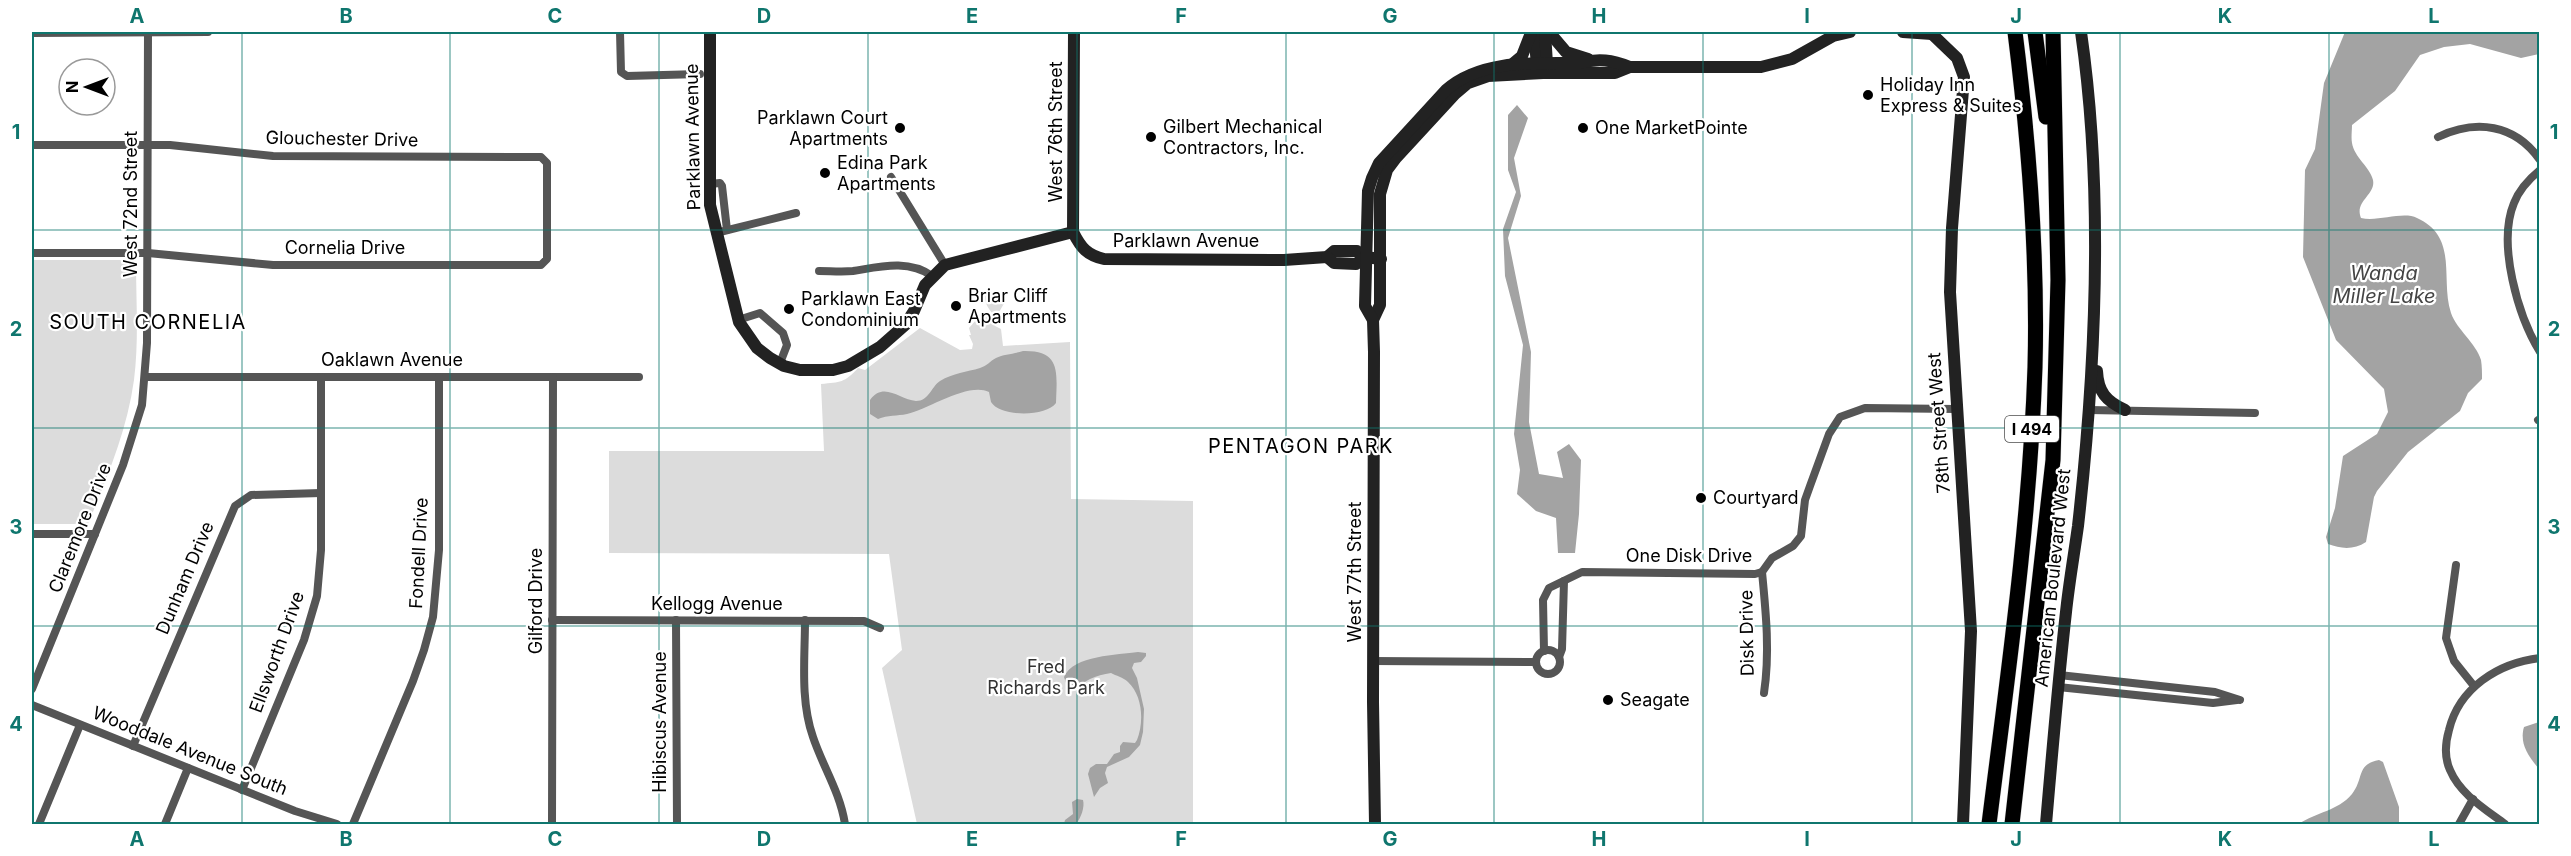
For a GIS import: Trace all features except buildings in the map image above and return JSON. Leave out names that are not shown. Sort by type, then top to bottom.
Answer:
[{"type":"highway","name":"I 494","points":[[1989,825],[2024,533],[2035,366],[2035,266],[2031,191],[2027,128],[2015,32]]},
{"type":"highway","name":"I 494","points":[[2012,825],[2053,460],[2058,280],[2055,216],[2036,32]]},
{"type":"highway","points":[[2053,32],[2055,216]]},
{"type":"street","name":"West 72nd Street","points":[[146,377],[148,32]]},
{"type":"street","points":[[32,33],[208,32]]},
{"type":"street","points":[[620,32],[621,72],[627,76],[700,74]]},
{"type":"street","name":"Parklawn Avenue","points":[[710,32],[711,205],[722,231],[738,320],[747,336],[758,348],[780,363],[800,370],[816,371],[848,366],[893,337],[914,311],[925,285],[945,265],[1073,232],[1080,246],[1091,256],[1104,259],[1284,260],[1327,257],[1334,263],[1354,264],[1365,257],[1381,259]]},
{"type":"street","name":"West 76th Street","points":[[1073,232],[1074,32]]},
{"type":"street","points":[[1510,66],[1522,56],[1532,32]]},
{"type":"street","points":[[1532,32],[1542,67]]},
{"type":"street","points":[[1542,67],[1547,32]]},
{"type":"street","points":[[1547,32],[1566,52],[1592,60]]},
{"type":"street","points":[[1542,67],[1615,73],[1630,67],[1761,67],[1791,59],[1827,39],[1850,32]]},
{"type":"street","points":[[1903,32],[1933,33]]},
{"type":"street","name":"American Boulevard West","points":[[2046,825],[2059,681],[2078,526],[2089,410],[2093,315],[2092,147],[2082,32]]},
{"type":"street","name":"78th Street West","points":[[1933,33],[1957,58],[1964,77],[1952,228],[1951,321],[1971,631],[1963,825]]},
{"type":"street","points":[[1542,67],[1592,60],[1613,60],[1630,67]]},
{"type":"street","name":"West 77th Street","points":[[1373,320],[1365,306],[1365,257],[1368,191],[1379,163],[1457,80],[1479,70],[1510,66],[1542,67]]},
{"type":"street","name":"West 77th Street","points":[[1375,825],[1373,320],[1380,305],[1382,181],[1387,170],[1402,151],[1468,83],[1488,76],[1542,67]]},
{"type":"street","points":[[2438,137],[2455,129],[2491,128],[2515,134],[2525,141],[2540,160]]},
{"type":"street","name":"Glouchester Drive","points":[[32,145],[196,147],[273,156],[536,157]]},
{"type":"street","name":"Cornelia Drive","points":[[32,252],[148,253],[273,265],[540,265],[547,259],[547,167],[544,159],[536,157]]},
{"type":"street","points":[[2540,170],[2531,177],[2514,203],[2508,234],[2517,297],[2523,319],[2540,352]]},
{"type":"street","points":[[891,177],[945,265]]},
{"type":"street","points":[[722,231],[796,213]]},
{"type":"street","points":[[819,271],[853,271],[876,266],[900,266],[924,270],[932,276]]},
{"type":"street","points":[[738,320],[760,314],[783,333],[788,345],[780,363]]},
{"type":"street","points":[[2093,315],[2098,384],[2106,399],[2125,410]]},
{"type":"street","name":"Oaklawn Avenue","points":[[146,377],[639,377]]},
{"type":"street","name":"Claremore Drive","points":[[32,689],[134,436],[146,377]]},
{"type":"street","name":"Ellsworth Drive","points":[[242,789],[312,618],[320,573],[321,377]]},
{"type":"street","name":"Fondell Drive","points":[[353,825],[412,681],[433,617],[439,550],[439,377]]},
{"type":"street","name":"Gilford Drive","points":[[552,825],[553,377]]},
{"type":"street","name":"One Disk Drive","points":[[1564,581],[1586,571],[1755,574],[1762,572],[1772,558],[1793,546],[1801,536],[1805,500],[1829,434],[1840,417],[1865,408],[1956,409]]},
{"type":"street","points":[[2089,410],[2255,413]]},
{"type":"street","name":"Dunham Drive","points":[[133,746],[235,506],[251,495],[321,492]]},
{"type":"street","points":[[32,534],[95,534]]},
{"type":"street","points":[[2456,565],[2446,638],[2454,661],[2474,686]]},
{"type":"street","name":"Disk Drive","points":[[1762,572],[1766,603],[1767,672],[1764,693]]},
{"type":"street","points":[[1536,662],[1542,673],[1550,674],[1558,667],[1562,649],[1564,581],[1549,588],[1543,600],[1544,651]]},
{"type":"street","name":"Kellogg Avenue","points":[[552,620],[864,621],[880,628]]},
{"type":"street","name":"Hibiscus Avenue","points":[[676,620],[677,825]]},
{"type":"street","points":[[805,620],[807,714],[812,736],[838,792],[845,825]]},
{"type":"street","points":[[1536,662],[1540,653],[1544,651],[1553,651],[1559,657]]},
{"type":"street","points":[[2505,825],[2455,781],[2445,755],[2446,741],[2453,717],[2474,686],[2505,666],[2540,658]]},
{"type":"street","points":[[1374,661],[1536,662]]},
{"type":"street","points":[[2059,681],[2215,692],[2240,700],[2213,703],[2059,681]]},
{"type":"street","name":"Wooddale Avenue South","points":[[32,705],[294,811],[337,825]]},
{"type":"street","points":[[39,825],[80,725]]},
{"type":"street","points":[[165,825],[188,768]]},
{"type":"street","points":[[2459,825],[2473,799]]},
{"type":"green space","points":[[32,260],[136,260],[136,350],[131,399],[115,454],[88,524],[32,524]]},
{"type":"green space","name":"Fred Richards Park","points":[[986,292],[1003,294],[1006,300],[994,321],[995,326],[1001,329],[1003,346],[1070,342],[1071,499],[1193,501],[1193,824],[917,824],[882,668],[902,650],[889,554],[609,553],[609,451],[824,451],[821,384],[842,381],[858,368],[865,370],[920,328],[960,350],[972,349],[969,328],[975,321],[971,316],[976,318],[981,313],[992,313],[985,299]]},
{"type":"water","name":"Wanda Miller Lake","points":[[2345,32],[2540,32],[2539,54],[2521,58],[2470,44],[2444,47],[2420,55],[2395,91],[2352,125],[2353,148],[2373,180],[2371,190],[2360,207],[2361,218],[2411,216],[2430,226],[2438,236],[2446,260],[2451,313],[2479,354],[2482,379],[2468,393],[2460,411],[2408,452],[2374,497],[2366,542],[2347,548],[2328,544],[2326,537],[2335,508],[2343,456],[2377,434],[2388,412],[2384,389],[2336,340],[2303,257],[2305,170],[2315,149],[2324,83]]},
{"type":"water","points":[[1517,105],[1528,118],[1514,158],[1521,196],[1508,238],[1531,352],[1529,422],[1539,474],[1563,478],[1557,452],[1569,444],[1581,460],[1575,553],[1558,553],[1556,518],[1536,511],[1517,494],[1520,470],[1514,434],[1523,345],[1505,276],[1503,229],[1516,192],[1508,170],[1508,115]]},
{"type":"water","points":[[1023,351],[1044,354],[1054,365],[1057,382],[1056,403],[1051,408],[1033,413],[1013,413],[996,407],[991,402],[989,392],[980,390],[960,393],[907,414],[878,419],[870,414],[870,400],[881,392],[916,401],[924,399],[945,378],[982,367],[999,357]]},
{"type":"water","points":[[1138,652],[1146,653],[1141,662],[1134,663],[1132,668],[1137,678],[1144,709],[1140,745],[1129,757],[1107,767],[1105,773],[1108,783],[1100,788],[1094,797],[1088,774],[1090,768],[1096,764],[1107,764],[1114,754],[1120,752],[1123,742],[1135,743],[1141,725],[1141,709],[1137,694],[1128,682],[1111,673],[1095,677],[1074,687],[1067,686],[1064,677],[1069,670],[1086,660]]},
{"type":"water","points":[[2540,722],[2539,769],[2526,750],[2523,733],[2524,727]]},
{"type":"water","points":[[2379,760],[2383,762],[2399,807],[2399,824],[2299,824],[2346,800],[2356,788],[2367,765]]},
{"type":"water","points":[[1077,799],[1083,800],[1083,809],[1079,819],[1076,824],[1064,824],[1065,820],[1073,814],[1072,802]]},
{"type":"place","name":"Holiday Inn Express & Suites","points":[[1868,95]]},
{"type":"place","name":"Parklawn Court Apartments","points":[[900,128]]},
{"type":"place","name":"One MarketPointe","points":[[1583,128]]},
{"type":"place","name":"Gilbert Mechanical Contractors, Inc.","points":[[1151,137]]},
{"type":"place","name":"Edina Park Apartments","points":[[825,173]]},
{"type":"place","name":"Briar Cliff Apartments","points":[[956,306]]},
{"type":"place","name":"Parklawn East Condominium","points":[[789,309]]},
{"type":"place","name":"Courtyard","points":[[1701,498]]},
{"type":"place","name":"Seagate","points":[[1608,700]]},
{"type":"district","name":"SOUTH CORNELIA","points":[[148,322]]},
{"type":"district","name":"PENTAGON PARK","points":[[1301,446]]}]
